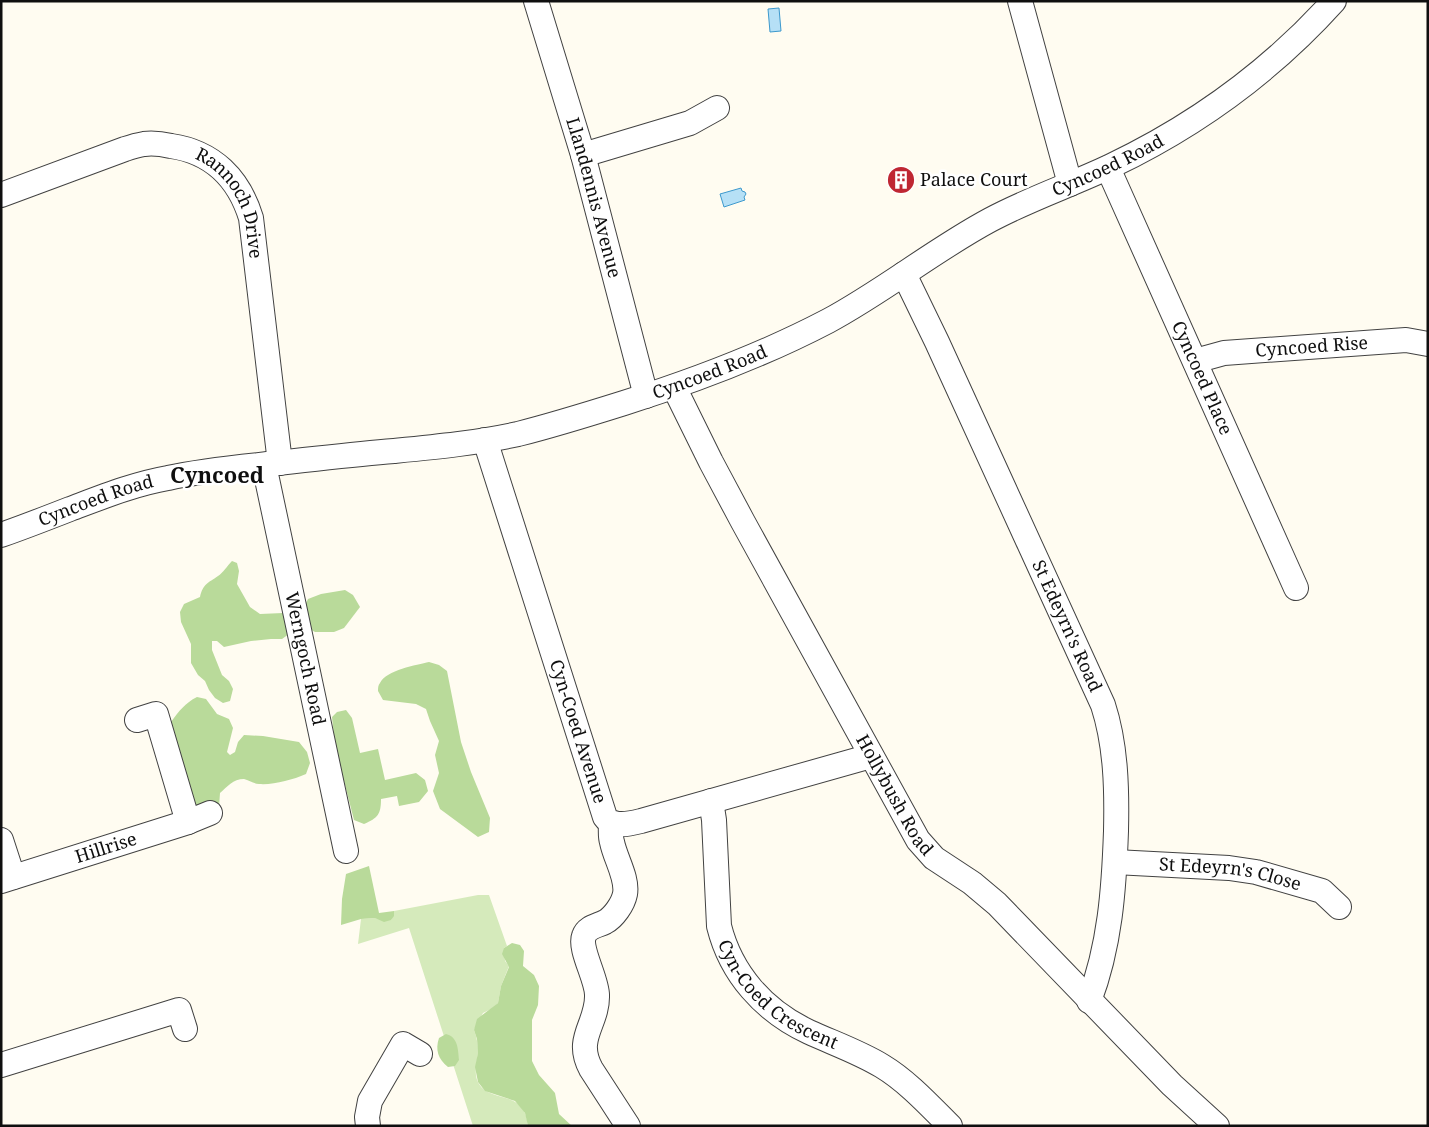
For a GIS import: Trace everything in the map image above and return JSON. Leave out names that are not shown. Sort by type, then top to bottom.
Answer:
[{"type":"street","name":"Llandennis Avenue","points":[[536,1],[583,155],[646,396]]},
{"type":"street","points":[[1020,1],[1070,184]]},
{"type":"street","name":"Cyncoed Road","points":[[1,535],[96,499],[142,484],[191,473],[485,440],[515,434],[552,425],[674,387],[767,350],[830,320],[995,217],[1108,168],[1169,135],[1228,97],[1284,52],[1306,32],[1334,1]]},
{"type":"street","points":[[583,155],[690,123],[716,108]]},
{"type":"street","name":"Rannoch Drive","points":[[1,195],[125,149],[146,144],[180,147],[206,157],[219,166],[234,182],[246,202],[251,218],[272,464]]},
{"type":"street","name":"Cyncoed Place","points":[[1108,168],[1296,588]]},
{"type":"street","name":"St Edeyrn's Road","points":[[904,274],[937,342],[1103,705],[1109,722],[1112,738],[1116,799],[1115,862],[1107,936],[1102,960],[1089,1001]]},
{"type":"street","name":"Cyncoed Rise","points":[[1195,361],[1224,353],[1406,340],[1428,344]]},
{"type":"street","name":"Hollybush Road","points":[[674,387],[743,522],[918,840],[934,858],[997,904],[1172,1085],[1217,1126]]},
{"type":"street","name":"Cyn-Coed Avenue","points":[[485,440],[605,817],[611,823],[628,824],[641,822],[871,756]]},
{"type":"street","name":"Werngoch Road","points":[[272,464],[346,851]]},
{"type":"street","points":[[137,720],[156,714],[188,822]]},
{"type":"street","name":"Cyn-Coed Crescent","points":[[711,801],[714,820],[719,926],[730,958],[744,980],[757,997],[788,1020],[883,1066],[919,1096],[950,1126]]},
{"type":"street","name":"Hillrise","points":[[7,879],[188,822],[210,813]]},
{"type":"street","points":[[611,823],[612,842],[625,884],[625,894],[612,916],[607,921],[590,928],[585,933],[582,941],[596,985],[597,996],[596,1010],[584,1050],[586,1060],[628,1126]]},
{"type":"street","points":[[1,840],[7,879]]},
{"type":"street","name":"St Edeyrn's Close","points":[[1115,862],[1229,868],[1256,872],[1322,891],[1339,907]]},
{"type":"street","points":[[1,1065],[179,1010],[185,1029]]},
{"type":"street","points":[[368,1126],[367,1118],[370,1101],[403,1044],[420,1054]]},
{"type":"green space","points":[[232,561],[237,563],[239,571],[237,584],[250,607],[260,614],[283,613],[291,621],[289,634],[282,639],[251,641],[224,647],[217,641],[212,641],[212,650],[222,675],[229,681],[233,689],[230,701],[223,703],[215,698],[191,663],[191,644],[181,622],[180,612],[184,604],[200,597],[204,586],[222,573]]},
{"type":"green space","points":[[345,590],[353,595],[360,607],[344,628],[334,632],[315,632],[310,629],[306,617],[306,603],[308,599],[321,594]]},
{"type":"green space","points":[[429,662],[439,665],[447,671],[461,742],[490,818],[489,832],[478,837],[440,809],[433,791],[439,773],[435,755],[439,741],[426,709],[416,704],[383,700],[378,691],[379,684],[383,678],[395,671]]},
{"type":"green space","points":[[197,697],[206,699],[217,714],[229,719],[233,728],[227,752],[230,755],[235,752],[238,742],[244,735],[299,742],[307,752],[310,763],[306,774],[271,784],[257,784],[244,779],[237,780],[220,793],[219,807],[192,809],[173,740],[171,722],[182,708]]},
{"type":"green space","points":[[346,710],[352,718],[360,753],[378,749],[385,780],[416,773],[425,780],[428,791],[419,802],[399,806],[397,796],[381,799],[378,815],[373,820],[364,824],[354,820],[335,746],[332,717],[337,712]]},
{"type":"green space","points":[[369,866],[379,913],[394,911],[394,916],[391,920],[384,922],[375,918],[361,919],[341,925],[342,899],[346,874]]},
{"type":"green space","points":[[478,895],[489,895],[507,946],[504,948],[505,961],[509,966],[501,986],[498,1003],[483,1013],[474,1030],[478,1050],[476,1076],[484,1090],[514,1101],[521,1106],[528,1126],[473,1126],[409,928],[358,944],[361,919],[391,920],[394,911]]},
{"type":"green space","points":[[512,943],[520,945],[524,951],[523,966],[534,975],[539,986],[538,1005],[532,1020],[532,1061],[539,1075],[555,1093],[559,1114],[572,1126],[528,1126],[525,1113],[515,1101],[485,1091],[478,1082],[475,1067],[478,1053],[477,1039],[474,1030],[477,1019],[498,1003],[501,986],[509,967],[502,954],[504,948]]},
{"type":"green space","points":[[446,1034],[453,1038],[457,1044],[459,1060],[455,1066],[448,1067],[438,1054],[439,1038]]},
{"type":"water","points":[[779,8],[781,31],[770,32],[768,9]]},
{"type":"water","points":[[741,188],[746,194],[745,200],[724,207],[720,194]]},
{"type":"place","name":"Palace Court","points":[[901,180]]},
{"type":"district","name":"Cyncoed","points":[[217,475]]}]
